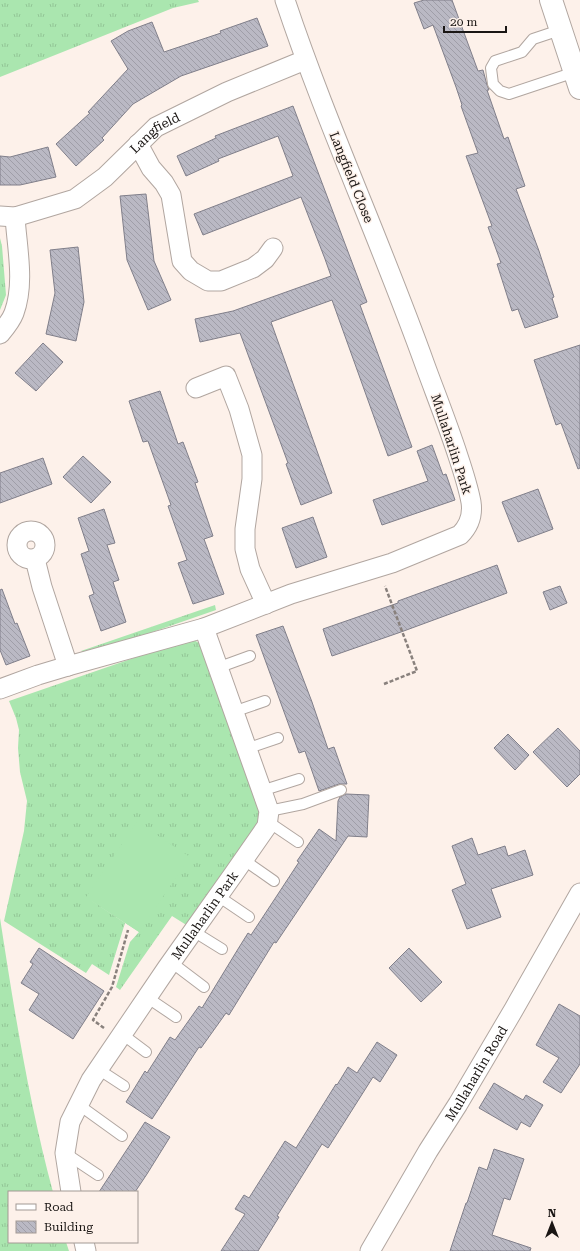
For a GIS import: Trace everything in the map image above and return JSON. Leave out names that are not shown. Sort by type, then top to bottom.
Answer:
[{"type":"main road","points":[[551,0],[579,83]]},
{"type":"street","name":"Langfield Close","points":[[285,0],[305,60],[398,294]]},
{"type":"street","name":"Langfield","points":[[0,334],[14,313],[19,289],[19,265],[7,217],[74,199],[105,177],[156,127],[227,92],[305,60]]},
{"type":"street","points":[[138,144],[151,168],[164,182],[171,195],[182,261],[191,271],[208,281],[221,281],[253,268],[265,259],[273,248]]},
{"type":"street","name":"Mullaharlin Park","points":[[0,689],[68,666],[204,628],[292,594],[392,563],[460,535],[467,528],[470,518],[471,504],[467,483],[398,294]]},
{"type":"street","points":[[196,388],[226,376],[239,409],[252,455],[252,479],[245,529],[245,549],[250,569],[266,604]]},
{"type":"street","points":[[35,559],[44,594],[68,666]]},
{"type":"street","points":[[204,628],[261,791],[268,816]]},
{"type":"street","name":"Mullaharlin Park","points":[[71,1191],[65,1153],[70,1122],[91,1080],[145,996],[171,962],[267,826],[268,816]]},
{"type":"street","name":"Mullaharlin Road","points":[[370,1251],[428,1151],[458,1104],[580,893]]},
{"type":"lane","points":[[560,30],[533,39],[522,52],[495,61],[491,68],[493,84],[500,91],[509,94],[579,83]]},
{"type":"lane","points":[[217,668],[250,656]]},
{"type":"lane","points":[[233,712],[265,701]]},
{"type":"lane","points":[[246,749],[278,738]]},
{"type":"lane","points":[[261,791],[299,779]]},
{"type":"lane","points":[[268,816],[341,790]]},
{"type":"lane","points":[[268,816],[298,842]]},
{"type":"lane","points":[[244,860],[274,881]]},
{"type":"lane","points":[[218,896],[249,917]]},
{"type":"lane","points":[[193,931],[222,949]]},
{"type":"lane","points":[[171,962],[204,987]]},
{"type":"lane","points":[[145,996],[176,1017]]},
{"type":"lane","points":[[120,1037],[146,1052]]},
{"type":"lane","points":[[98,1069],[124,1086]]},
{"type":"lane","points":[[79,1105],[122,1136]]},
{"type":"lane","points":[[65,1153],[98,1175]]},
{"type":"path","points":[[378,567],[417,671],[384,684]]},
{"type":"path","points":[[120,1037],[93,1020],[112,987],[128,930]]},
{"type":"green space","points":[[0,0],[198,0],[199,2],[173,8],[0,77]]},
{"type":"green space","points":[[0,238],[6,295],[0,310]]},
{"type":"green space","points":[[215,605],[216,610],[95,652],[84,653],[81,651]]},
{"type":"green space","points":[[194,640],[199,643],[259,798],[260,819],[188,926],[172,916],[120,990],[116,987],[130,942],[139,932],[86,897],[125,923],[109,975],[92,964],[86,973],[4,921],[24,831],[27,801],[20,772],[18,748],[19,730],[9,701],[183,641]]},
{"type":"green space","points":[[137,822],[190,857],[139,932],[86,897]]},
{"type":"green space","points":[[0,918],[29,1090],[53,1191],[8,1191],[8,1243],[66,1243],[69,1251],[0,1251]]},
{"type":"building","points":[[424,0],[452,0],[478,71],[483,70],[489,90],[487,90],[504,139],[508,137],[525,186],[516,189],[539,251],[554,297],[552,298],[558,317],[525,328],[518,309],[512,311],[497,264],[501,263],[488,227],[492,226],[466,156],[478,153],[433,25],[424,29],[414,3]]},
{"type":"building","points":[[257,18],[268,46],[181,76],[133,104],[102,138],[104,140],[76,166],[56,144],[90,113],[88,112],[128,69],[111,41],[128,31],[152,22],[164,52],[221,33],[220,31]]},
{"type":"building","points":[[293,106],[367,302],[360,305],[412,447],[388,456],[332,300],[271,322],[332,493],[301,505],[286,464],[288,463],[240,333],[200,342],[195,319],[233,311],[331,276],[325,259],[301,197],[203,235],[194,214],[293,176],[278,136],[218,159],[219,161],[186,176],[177,156],[216,138],[215,136]]},
{"type":"building","points":[[48,147],[56,177],[20,185],[0,185],[0,156],[10,157]]},
{"type":"building","points":[[146,194],[154,261],[171,300],[148,310],[127,260],[120,196]]},
{"type":"building","points":[[78,247],[84,302],[76,341],[46,334],[55,293],[50,250]]},
{"type":"building","points":[[43,343],[63,362],[36,391],[15,373]]},
{"type":"building","points":[[580,345],[580,468],[578,469],[561,423],[556,425],[534,360]]},
{"type":"building","points":[[160,391],[178,444],[183,442],[198,482],[195,483],[213,536],[204,539],[224,594],[193,604],[178,563],[187,560],[168,506],[171,505],[148,441],[143,442],[129,401]]},
{"type":"building","points":[[432,445],[443,475],[446,474],[455,500],[382,525],[373,500],[428,481],[417,451]]},
{"type":"building","points":[[83,456],[111,482],[91,503],[63,477]]},
{"type":"building","points":[[43,458],[52,484],[0,503],[0,473]]},
{"type":"building","points":[[538,489],[553,529],[518,542],[502,502]]},
{"type":"building","points":[[104,509],[115,543],[107,545],[119,580],[113,582],[126,622],[101,631],[89,596],[94,594],[81,554],[89,551],[78,518]]},
{"type":"building","points":[[313,517],[327,557],[296,568],[282,528]]},
{"type":"building","points":[[497,565],[507,593],[332,656],[323,629],[398,603],[398,601]]},
{"type":"building","points":[[560,586],[567,603],[550,610],[543,592]]},
{"type":"building","points":[[2,589],[15,624],[17,623],[30,656],[6,665],[0,650],[0,590]]},
{"type":"building","points":[[283,626],[328,749],[334,747],[347,784],[339,784],[319,791],[305,751],[299,753],[256,635]]},
{"type":"building","points":[[558,728],[580,751],[580,774],[567,787],[533,752]]},
{"type":"building","points":[[508,734],[529,755],[515,770],[494,748]]},
{"type":"building","points":[[346,794],[369,795],[367,837],[348,836],[276,943],[274,942],[229,1015],[226,1013],[201,1048],[199,1047],[152,1119],[126,1102],[145,1071],[147,1073],[170,1037],[175,1040],[199,1006],[202,1008],[248,933],[251,935],[299,862],[297,861],[319,829],[336,841],[338,801],[340,797]]},
{"type":"building","points":[[472,838],[478,855],[505,846],[508,856],[525,850],[533,875],[491,889],[501,917],[467,929],[452,890],[466,884],[452,846]]},
{"type":"building","points":[[39,948],[104,991],[73,1039],[29,1010],[39,994],[21,983],[33,964],[30,962]]},
{"type":"building","points":[[409,948],[442,982],[421,1002],[389,968]]},
{"type":"building","points":[[559,1004],[580,1016],[580,1064],[561,1093],[543,1082],[559,1058],[536,1045]]},
{"type":"building","points":[[377,1042],[397,1055],[380,1082],[373,1077],[328,1148],[322,1144],[277,1216],[279,1217],[258,1251],[221,1251],[245,1214],[235,1209],[244,1195],[249,1198],[285,1141],[296,1148],[348,1067],[357,1073]]},
{"type":"building","points":[[494,1083],[523,1100],[526,1095],[543,1105],[530,1127],[521,1122],[517,1130],[479,1108]]},
{"type":"building","points":[[145,1122],[170,1137],[136,1191],[100,1191]]},
{"type":"building","points":[[494,1149],[524,1159],[510,1200],[504,1198],[492,1235],[531,1248],[530,1251],[450,1251],[479,1167],[487,1170]]}]
